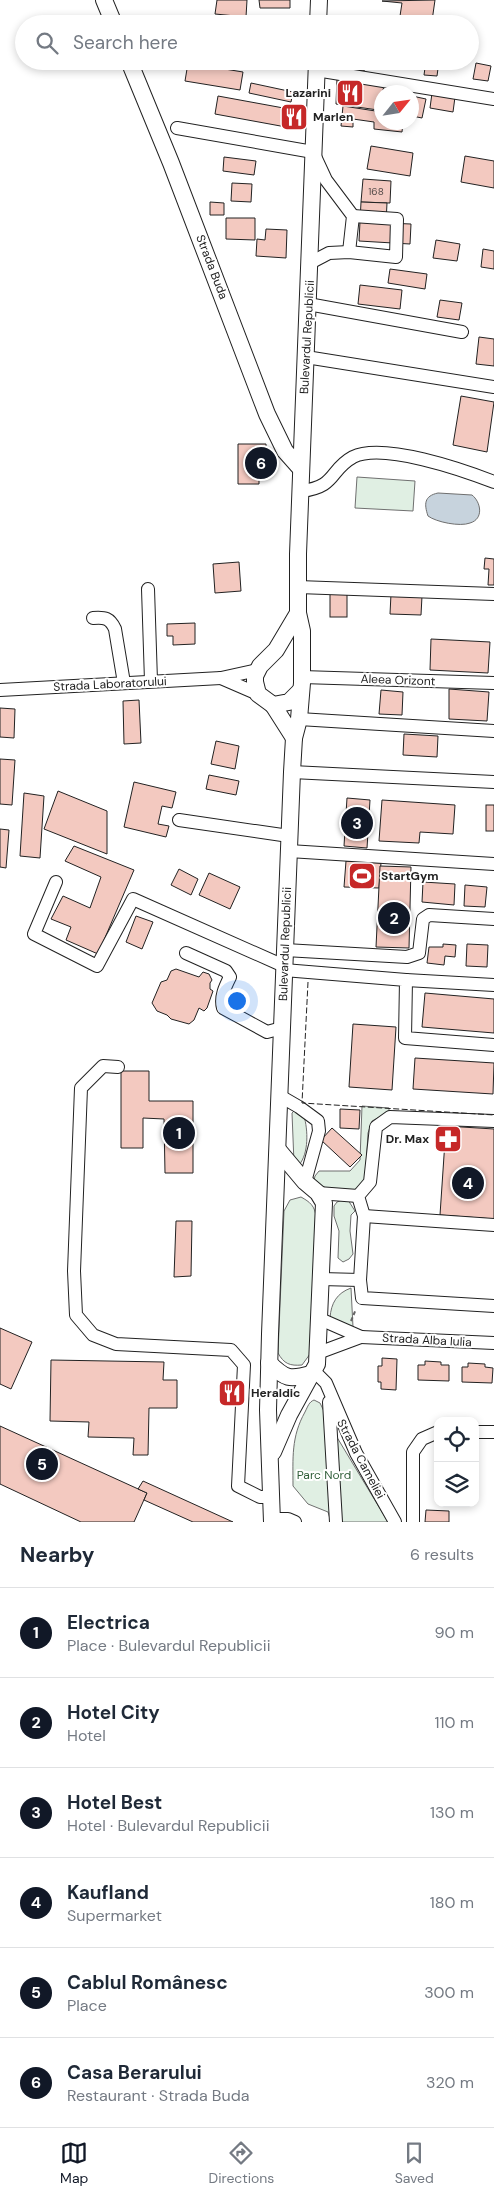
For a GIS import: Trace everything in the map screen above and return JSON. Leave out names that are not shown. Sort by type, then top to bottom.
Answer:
[{"type":"main road","points":[[104,0],[110,15]]},
{"type":"main road","points":[[318,15],[319,0]]},
{"type":"main road","name":"Strada Buda","points":[[133,70],[171,163],[267,414],[285,451],[301,469]]},
{"type":"main road","name":"Bulevardul Republicii","points":[[272,1520],[268,1410],[269,1363],[279,1151],[284,950],[292,772],[294,738],[299,719],[301,681],[302,630],[298,613],[298,587],[316,70]]},
{"type":"main road","name":"Bulevardul Republicii","points":[[263,665],[287,634],[298,613]]},
{"type":"main road","points":[[273,705],[289,702],[301,681],[292,662],[284,658],[263,665],[255,682],[258,694],[273,705],[294,738]]},
{"type":"main road","name":"Bulevardul Republicii","points":[[270,1461],[279,1435],[313,1372],[318,1353],[322,1279],[324,1203],[279,1151]]},
{"type":"main road","points":[[277,1198],[294,1188],[312,1188]]},
{"type":"main road","points":[[269,1363],[283,1376],[296,1378],[313,1372]]},
{"type":"street","points":[[338,70],[494,99]]},
{"type":"street","points":[[177,128],[313,152],[326,180],[353,216],[349,252]]},
{"type":"street","points":[[310,263],[329,253],[349,252],[396,257],[397,219],[353,216]]},
{"type":"street","points":[[308,304],[462,332]]},
{"type":"street","points":[[306,357],[494,387]]},
{"type":"street","points":[[301,491],[314,490],[323,486],[343,465],[363,453],[423,458],[494,482]]},
{"type":"street","points":[[298,587],[494,594]]},
{"type":"street","points":[[148,589],[151,681]]},
{"type":"street","points":[[94,618],[104,617],[111,621],[115,629],[124,683]]},
{"type":"street","name":"Strada Laboratorului","points":[[0,690],[220,678],[263,665]]},
{"type":"street","points":[[220,678],[258,694]]},
{"type":"street","name":"Aleea Orizont","points":[[301,681],[494,683]]},
{"type":"street","points":[[299,719],[494,731]]},
{"type":"street","points":[[292,772],[494,782]]},
{"type":"street","points":[[179,820],[289,843],[494,864]]},
{"type":"street","points":[[56,882],[34,934],[97,966],[133,899],[284,968],[406,980],[494,986]]},
{"type":"street","points":[[284,950],[407,957],[419,953],[423,919],[429,915],[494,919]]},
{"type":"street","points":[[186,953],[226,971],[230,976],[221,1002],[223,1008],[267,1032],[282,1028]]},
{"type":"street","points":[[406,980],[405,1038],[494,1045]]},
{"type":"street","points":[[118,1067],[103,1066],[81,1088],[74,1271],[76,1315],[93,1335],[116,1344],[231,1350],[244,1365],[238,1486],[260,1497],[271,1498]]},
{"type":"street","points":[[280,1096],[318,1121],[319,1131],[312,1188],[358,1196]]},
{"type":"street","points":[[358,1196],[370,1182],[376,1127],[390,1117],[494,1121]]},
{"type":"street","points":[[358,1196],[364,1216],[360,1280],[362,1298],[494,1306]]},
{"type":"street","points":[[364,1216],[494,1225]]},
{"type":"street","points":[[322,1279],[360,1280]]},
{"type":"street","name":"Strada Alba Iulia","points":[[320,1318],[361,1337],[494,1343]]},
{"type":"street","name":"Strada Alba Iulia","points":[[318,1353],[361,1337]]},
{"type":"street","name":"Strada Cameliei","points":[[313,1372],[326,1383],[356,1453],[395,1522]]},
{"type":"street","points":[[328,1388],[336,1522]]},
{"type":"street","points":[[479,1432],[494,1432]]},
{"type":"street","points":[[413,1522],[413,1452],[422,1439],[434,1434]]},
{"type":"street","points":[[272,1520],[288,1519],[295,1522]]},
{"type":"green space","points":[[357,477],[415,481],[413,511],[355,508]]},
{"type":"green space","points":[[362,1106],[389,1108],[389,1112],[372,1121],[368,1133],[365,1184],[353,1193],[313,1185],[315,1176],[319,1171],[350,1171],[360,1160]]},
{"type":"green space","points":[[294,1111],[304,1116],[306,1128],[305,1154],[299,1165],[294,1163],[292,1113]]},
{"type":"green space","points":[[301,1197],[312,1205],[316,1217],[310,1354],[302,1365],[291,1365],[285,1362],[278,1353],[284,1211],[290,1200]]},
{"type":"green space","points":[[342,1200],[348,1200],[355,1211],[351,1215],[350,1231],[353,1254],[343,1262],[338,1258],[339,1231],[334,1216],[334,1206]]},
{"type":"green space","points":[[351,1288],[353,1327],[330,1318],[332,1308],[338,1296]]},
{"type":"green space","name":"Parc Nord","points":[[314,1400],[320,1403],[335,1434],[388,1522],[331,1522],[328,1512],[308,1504],[293,1486],[293,1457],[297,1430],[309,1404]]},
{"type":"shaded area","points":[[433,494],[472,495],[480,510],[477,518],[470,523],[454,524],[442,522],[428,516],[426,501]]},
{"type":"building","points":[[217,0],[247,0],[246,15],[215,14]]},
{"type":"building","points":[[259,0],[290,0],[290,8],[260,8]]},
{"type":"building","points":[[435,0],[433,15],[400,15],[402,3],[382,1]]},
{"type":"building","points":[[479,64],[491,66],[488,81],[473,79],[475,70],[479,70]]},
{"type":"building","points":[[187,70],[231,70],[243,72],[240,90],[185,81]]},
{"type":"building","points":[[425,70],[438,70],[437,76],[424,75]]},
{"type":"building","points":[[337,78],[378,85],[374,85],[374,109],[336,104]]},
{"type":"building","points":[[251,83],[293,92],[291,102],[249,93]]},
{"type":"building","points":[[432,93],[455,97],[453,112],[430,108]]},
{"type":"building","points":[[218,96],[289,109],[286,127],[215,114]]},
{"type":"building","points":[[419,98],[426,99],[422,118],[419,117]]},
{"type":"building","points":[[343,106],[374,111],[374,122],[353,119],[353,127],[341,126]]},
{"type":"building","points":[[383,130],[402,130],[402,132]]},
{"type":"building","points":[[371,146],[413,153],[410,176],[367,169]]},
{"type":"building","points":[[465,156],[494,161],[494,188],[461,182]]},
{"type":"building","points":[[224,157],[256,161],[254,175],[223,171]]},
{"type":"building","points":[[363,179],[391,181],[390,203],[361,202]]},
{"type":"building","points":[[232,183],[252,184],[251,202],[231,201]]},
{"type":"building","points":[[210,202],[224,203],[224,215],[210,215]]},
{"type":"building","points":[[361,202],[387,203],[386,223],[411,224],[410,244],[359,241]]},
{"type":"building","points":[[226,218],[255,218],[255,240],[226,239]]},
{"type":"building","points":[[266,229],[287,230],[286,258],[256,256],[257,239],[265,240]]},
{"type":"building","points":[[436,240],[460,244],[457,261],[433,258]]},
{"type":"building","points":[[483,249],[494,251],[494,269],[481,267]]},
{"type":"building","points":[[390,269],[427,274],[425,289],[388,283]]},
{"type":"building","points":[[360,285],[402,290],[400,309],[358,304]]},
{"type":"building","points":[[440,300],[462,303],[459,320],[437,317]]},
{"type":"building","points":[[479,337],[494,339],[494,366],[476,364]]},
{"type":"building","points":[[461,396],[494,402],[487,452],[453,445]]},
{"type":"building","points":[[238,444],[266,444],[266,473],[259,473],[259,484],[238,484]]},
{"type":"building","points":[[485,558],[494,559],[494,585],[488,585],[489,569],[484,569]]},
{"type":"building","points":[[239,562],[241,591],[215,593],[213,564]]},
{"type":"building","points":[[330,594],[347,594],[347,617],[330,617]]},
{"type":"building","points":[[391,594],[422,596],[421,615],[390,614]]},
{"type":"building","points":[[195,623],[195,644],[173,645],[173,636],[167,636],[167,624]]},
{"type":"building","points":[[431,639],[490,642],[488,673],[430,670]]},
{"type":"building","points":[[449,689],[489,692],[487,721],[449,719]]},
{"type":"building","points":[[381,690],[403,692],[402,715],[379,714]]},
{"type":"building","points":[[139,700],[141,743],[124,744],[123,701]]},
{"type":"building","points":[[0,708],[15,709],[14,738],[0,737]]},
{"type":"building","points":[[404,734],[438,736],[437,757],[403,755]]},
{"type":"building","points":[[216,741],[239,746],[235,769],[211,764]]},
{"type":"building","points":[[0,759],[15,760],[12,805],[0,804]]},
{"type":"building","points":[[209,775],[239,781],[236,795],[206,789]]},
{"type":"building","points":[[134,782],[176,792],[172,808],[162,806],[158,824],[169,826],[166,837],[124,827]]},
{"type":"building","points":[[58,791],[107,811],[107,854],[44,829]]},
{"type":"building","points":[[24,793],[44,796],[40,858],[20,856]]},
{"type":"building","points":[[347,798],[370,800],[367,848],[344,846]]},
{"type":"building","points":[[382,800],[455,805],[453,834],[420,832],[419,843],[379,841]]},
{"type":"building","points":[[486,805],[494,805],[494,831],[486,831]]},
{"type":"building","points":[[0,829],[9,830],[6,868],[0,867]]},
{"type":"building","points":[[74,846],[134,870],[98,954],[66,940],[71,927],[51,919],[63,896],[90,908],[101,877],[65,861]]},
{"type":"building","name":"StartGym","points":[[346,861],[381,863],[379,888],[344,887]]},
{"type":"building","points":[[380,866],[411,867],[409,948],[376,947]]},
{"type":"building","points":[[179,869],[198,879],[191,895],[171,885]]},
{"type":"building","points":[[209,873],[240,887],[230,909],[199,895]]},
{"type":"building","points":[[423,882],[455,884],[454,905],[422,902]]},
{"type":"building","points":[[465,885],[487,887],[485,907],[464,906]]},
{"type":"building","points":[[136,916],[153,922],[142,949],[126,942]]},
{"type":"building","points":[[443,944],[456,945],[455,957],[445,956],[444,965],[427,963],[429,947],[443,947]]},
{"type":"building","points":[[467,944],[488,945],[487,967],[466,966]]},
{"type":"building","points":[[176,969],[199,977],[203,972],[209,974],[212,980],[210,989],[213,991],[207,1008],[204,1011],[199,1008],[194,1020],[189,1024],[171,1019],[157,1011],[152,1003],[161,982],[167,980],[171,971]]},
{"type":"building","points":[[425,993],[494,999],[494,1033],[422,1027]]},
{"type":"building","points":[[353,1024],[396,1027],[392,1090],[349,1087]]},
{"type":"building","points":[[415,1058],[494,1063],[493,1094],[413,1089]]},
{"type":"building","points":[[121,1071],[149,1071],[149,1101],[193,1101],[193,1173],[165,1173],[164,1119],[143,1118],[143,1148],[121,1148]]},
{"type":"building","points":[[340,1109],[360,1110],[359,1129],[340,1128]]},
{"type":"building","points":[[446,1126],[494,1129],[494,1219],[440,1215]]},
{"type":"building","points":[[332,1128],[362,1155],[350,1167],[321,1140]]},
{"type":"building","points":[[176,1221],[192,1221],[191,1276],[174,1277]]},
{"type":"building","points":[[0,1328],[32,1342],[11,1389],[0,1384]]},
{"type":"building","points":[[382,1358],[397,1359],[396,1390],[381,1389],[381,1382],[378,1382],[378,1366],[382,1366]]},
{"type":"building","points":[[51,1360],[164,1362],[163,1380],[177,1380],[177,1408],[149,1408],[148,1455],[133,1455],[134,1438],[88,1437],[89,1422],[50,1421]]},
{"type":"building","points":[[425,1361],[441,1362],[441,1365],[449,1365],[449,1381],[418,1380],[418,1365],[425,1365]]},
{"type":"building","points":[[468,1363],[485,1364],[485,1367],[493,1368],[492,1383],[462,1382],[462,1367],[468,1367]]},
{"type":"building","points":[[0,1426],[147,1493],[134,1522],[81,1522],[0,1484]]},
{"type":"building","points":[[143,1481],[233,1522],[193,1522],[144,1500],[147,1493],[138,1489]]},
{"type":"building","points":[[426,1510],[449,1511],[449,1522],[425,1522]]},
{"type":"fence","points":[[308,982],[302,1103],[494,1115]]},
{"type":"place","name":"Lazarini","points":[[350,93]]},
{"type":"place","name":"Marlen","points":[[294,117]]},
{"type":"place","name":"Casa Berarului","points":[[261,463]]},
{"type":"place","name":"Hotel Best","points":[[357,823]]},
{"type":"place","name":"StartGym","points":[[362,876]]},
{"type":"place","name":"Hotel City","points":[[394,918]]},
{"type":"place","name":"Electrica","points":[[179,1133]]},
{"type":"place","name":"Dr. Max","points":[[448,1139]]},
{"type":"place","name":"Kaufland","points":[[468,1183]]},
{"type":"place","name":"Heraldic","points":[[232,1393]]},
{"type":"place","name":"Cablul Românesc","points":[[42,1464]]}]
